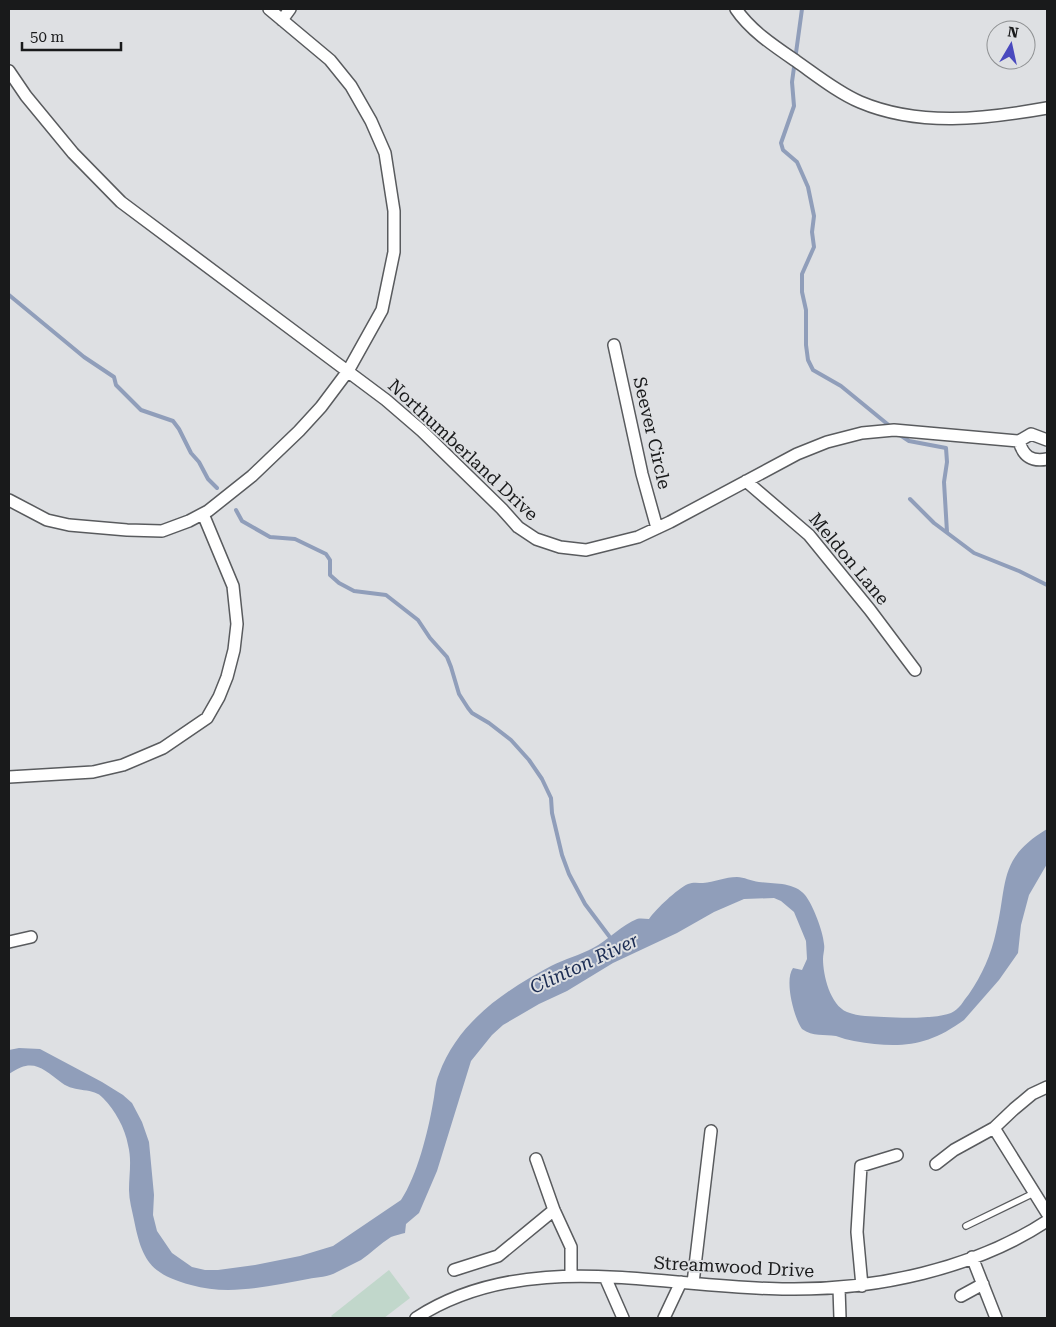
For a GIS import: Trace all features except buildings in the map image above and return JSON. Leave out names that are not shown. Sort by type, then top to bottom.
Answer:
[{"type":"street","points":[[9,500],[47,520],[69,525],[127,530],[162,531],[203,514],[252,476],[321,407],[348,371],[382,310],[394,252],[394,211],[385,153],[371,121],[351,86],[330,60],[269,9]]},
{"type":"street","points":[[282,20],[290,9]]},
{"type":"street","points":[[736,9],[768,42],[822,80],[859,102],[890,112],[925,119],[966,118],[1012,114],[1047,108]]},
{"type":"street","name":"Northumberland Drive","points":[[9,71],[26,96],[73,153],[121,202],[386,400],[422,431],[518,527],[536,539],[560,548],[586,550],[638,537],[770,470],[797,454],[827,442],[862,433],[894,430],[1018,441],[1031,434],[1047,440]]},
{"type":"street","name":"Seever Circle","points":[[614,345],[642,474],[657,528]]},
{"type":"street","points":[[1018,441],[1022,452],[1031,459],[1047,459]]},
{"type":"street","name":"Meldon Lane","points":[[746,481],[809,534],[915,670]]},
{"type":"street","points":[[9,777],[93,772],[123,765],[163,748],[207,718],[219,697],[227,677],[234,650],[237,624],[233,586],[203,514]]},
{"type":"street","points":[[9,942],[31,937]]},
{"type":"street","points":[[936,1164],[954,1150],[994,1128],[1032,1094],[1047,1087]]},
{"type":"street","points":[[994,1128],[1047,1213]]},
{"type":"street","points":[[693,1283],[711,1131]]},
{"type":"street","points":[[862,1286],[857,1232],[861,1166],[897,1155]]},
{"type":"street","points":[[536,1159],[554,1210],[572,1247],[571,1276]]},
{"type":"street","points":[[454,1270],[498,1256],[554,1210]]},
{"type":"street","name":"Streamwood Drive","points":[[420,1317],[459,1295],[488,1286],[532,1278],[606,1277],[788,1290],[862,1286],[936,1270],[1004,1245],[1047,1221]]},
{"type":"street","points":[[972,1257],[996,1318]]},
{"type":"street","points":[[606,1277],[623,1318]]},
{"type":"street","points":[[664,1318],[681,1282]]},
{"type":"street","points":[[961,1296],[983,1284]]},
{"type":"street","points":[[839,1288],[840,1318]]},
{"type":"lane","points":[[966,1226],[1034,1192]]},
{"type":"green space","points":[[389,1270],[410,1298],[384,1318],[333,1318],[331,1316]]},
{"type":"water","name":"Clinton River","points":[[1047,829],[1047,864],[1029,895],[1021,925],[1018,953],[999,980],[964,1020],[938,1036],[925,1041],[899,1045],[870,1044],[836,1036],[814,1034],[802,1029],[793,1008],[789,981],[793,968],[802,970],[807,959],[806,941],[794,912],[781,901],[774,898],[744,899],[714,912],[677,933],[613,963],[567,991],[539,1004],[503,1025],[492,1035],[471,1061],[437,1171],[419,1213],[406,1224],[405,1233],[391,1237],[361,1260],[327,1276],[250,1289],[220,1290],[191,1285],[166,1276],[150,1263],[137,1234],[129,1190],[130,1162],[127,1139],[112,1108],[95,1092],[67,1086],[37,1066],[25,1066],[9,1074],[9,1050],[19,1048],[40,1049],[102,1082],[132,1103],[142,1122],[149,1142],[154,1195],[153,1215],[157,1231],[172,1253],[192,1267],[218,1270],[300,1256],[333,1246],[401,1200],[412,1179],[421,1153],[436,1085],[447,1055],[470,1024],[484,1010],[516,986],[556,964],[593,948],[632,921],[649,919],[678,890],[688,884],[737,877],[759,882],[784,884],[795,888],[805,895],[817,918],[823,939],[823,966],[826,981],[832,996],[841,1008],[852,1014],[865,1016],[909,1018],[944,1015],[951,1013],[961,1005],[986,964],[1000,915],[1007,874],[1012,862],[1031,840]]},
{"type":"waterway","points":[[802,9],[792,82],[794,106],[781,143],[783,150],[797,162],[808,187],[814,216],[812,232],[814,247],[802,274],[808,360],[813,370],[841,386],[891,427]]},
{"type":"waterway","points":[[9,295],[84,357],[114,377],[116,385],[141,410],[173,421],[208,479],[217,488]]},
{"type":"waterway","points":[[900,435],[909,441],[946,448],[947,462],[944,482],[947,532]]},
{"type":"waterway","points":[[910,499],[934,523],[974,553],[1019,571],[1047,585]]},
{"type":"waterway","name":"Clinton River","points":[[236,510],[242,521],[270,537],[295,539],[326,554],[330,560],[330,575],[339,583],[354,591],[386,595],[418,620],[430,638],[447,657],[459,694],[468,708],[472,713],[511,740],[529,760],[542,779],[551,798],[552,813],[562,855],[569,874],[585,904],[609,936]]}]
